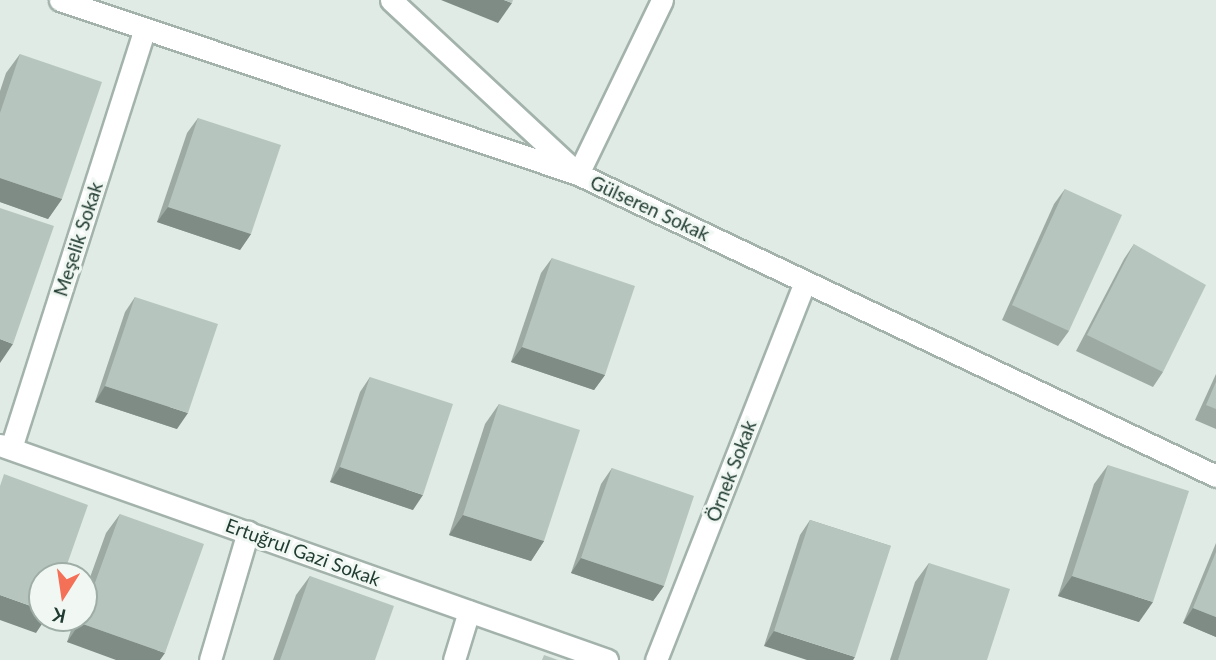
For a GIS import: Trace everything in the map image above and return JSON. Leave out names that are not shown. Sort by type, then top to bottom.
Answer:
[{"type":"street","name":"Gülseren Sokak","points":[[60,0],[578,174],[1216,476]]},
{"type":"street","points":[[391,0],[578,174],[662,0]]},
{"type":"street","name":"Meşelik Sokak","points":[[6,447],[145,29]]},
{"type":"street","name":"Örnek Sokak","points":[[656,660],[805,282]]},
{"type":"street","name":"Ertuğrul Gazi Sokak","points":[[6,447],[607,660]]},
{"type":"street","points":[[210,660],[248,533]]},
{"type":"street","points":[[454,660],[470,611]]},
{"type":"building","points":[[20,54],[102,82],[62,199],[0,178],[0,113]]},
{"type":"building","points":[[198,118],[281,145],[251,234],[168,207]]},
{"type":"building","points":[[1065,189],[1122,215],[1069,331],[1012,305]]},
{"type":"building","points":[[0,208],[54,226],[13,344],[0,339]]},
{"type":"building","points":[[1134,244],[1206,285],[1163,372],[1087,335]]},
{"type":"building","points":[[552,258],[635,286],[605,375],[522,347]]},
{"type":"building","points":[[135,297],[218,324],[188,413],[105,386]]},
{"type":"building","points":[[370,377],[453,404],[423,495],[340,467]]},
{"type":"building","points":[[1216,382],[1216,409],[1206,405]]},
{"type":"building","points":[[499,404],[580,430],[544,541],[463,515]]},
{"type":"building","points":[[1108,465],[1189,491],[1153,602],[1072,576]]},
{"type":"building","points":[[612,468],[694,496],[664,586],[581,558]]},
{"type":"building","points":[[4,474],[88,505],[68,562],[28,562],[28,605],[0,595],[0,486]]},
{"type":"building","points":[[120,514],[204,544],[165,653],[98,629],[98,574]]},
{"type":"building","points":[[810,520],[891,546],[855,657],[774,631]]},
{"type":"building","points":[[1216,552],[1216,617],[1193,608]]},
{"type":"building","points":[[929,563],[1010,589],[987,660],[898,660]]},
{"type":"building","points":[[310,576],[394,606],[375,660],[280,660]]},
{"type":"building","points":[[544,655],[558,660],[542,660]]}]
